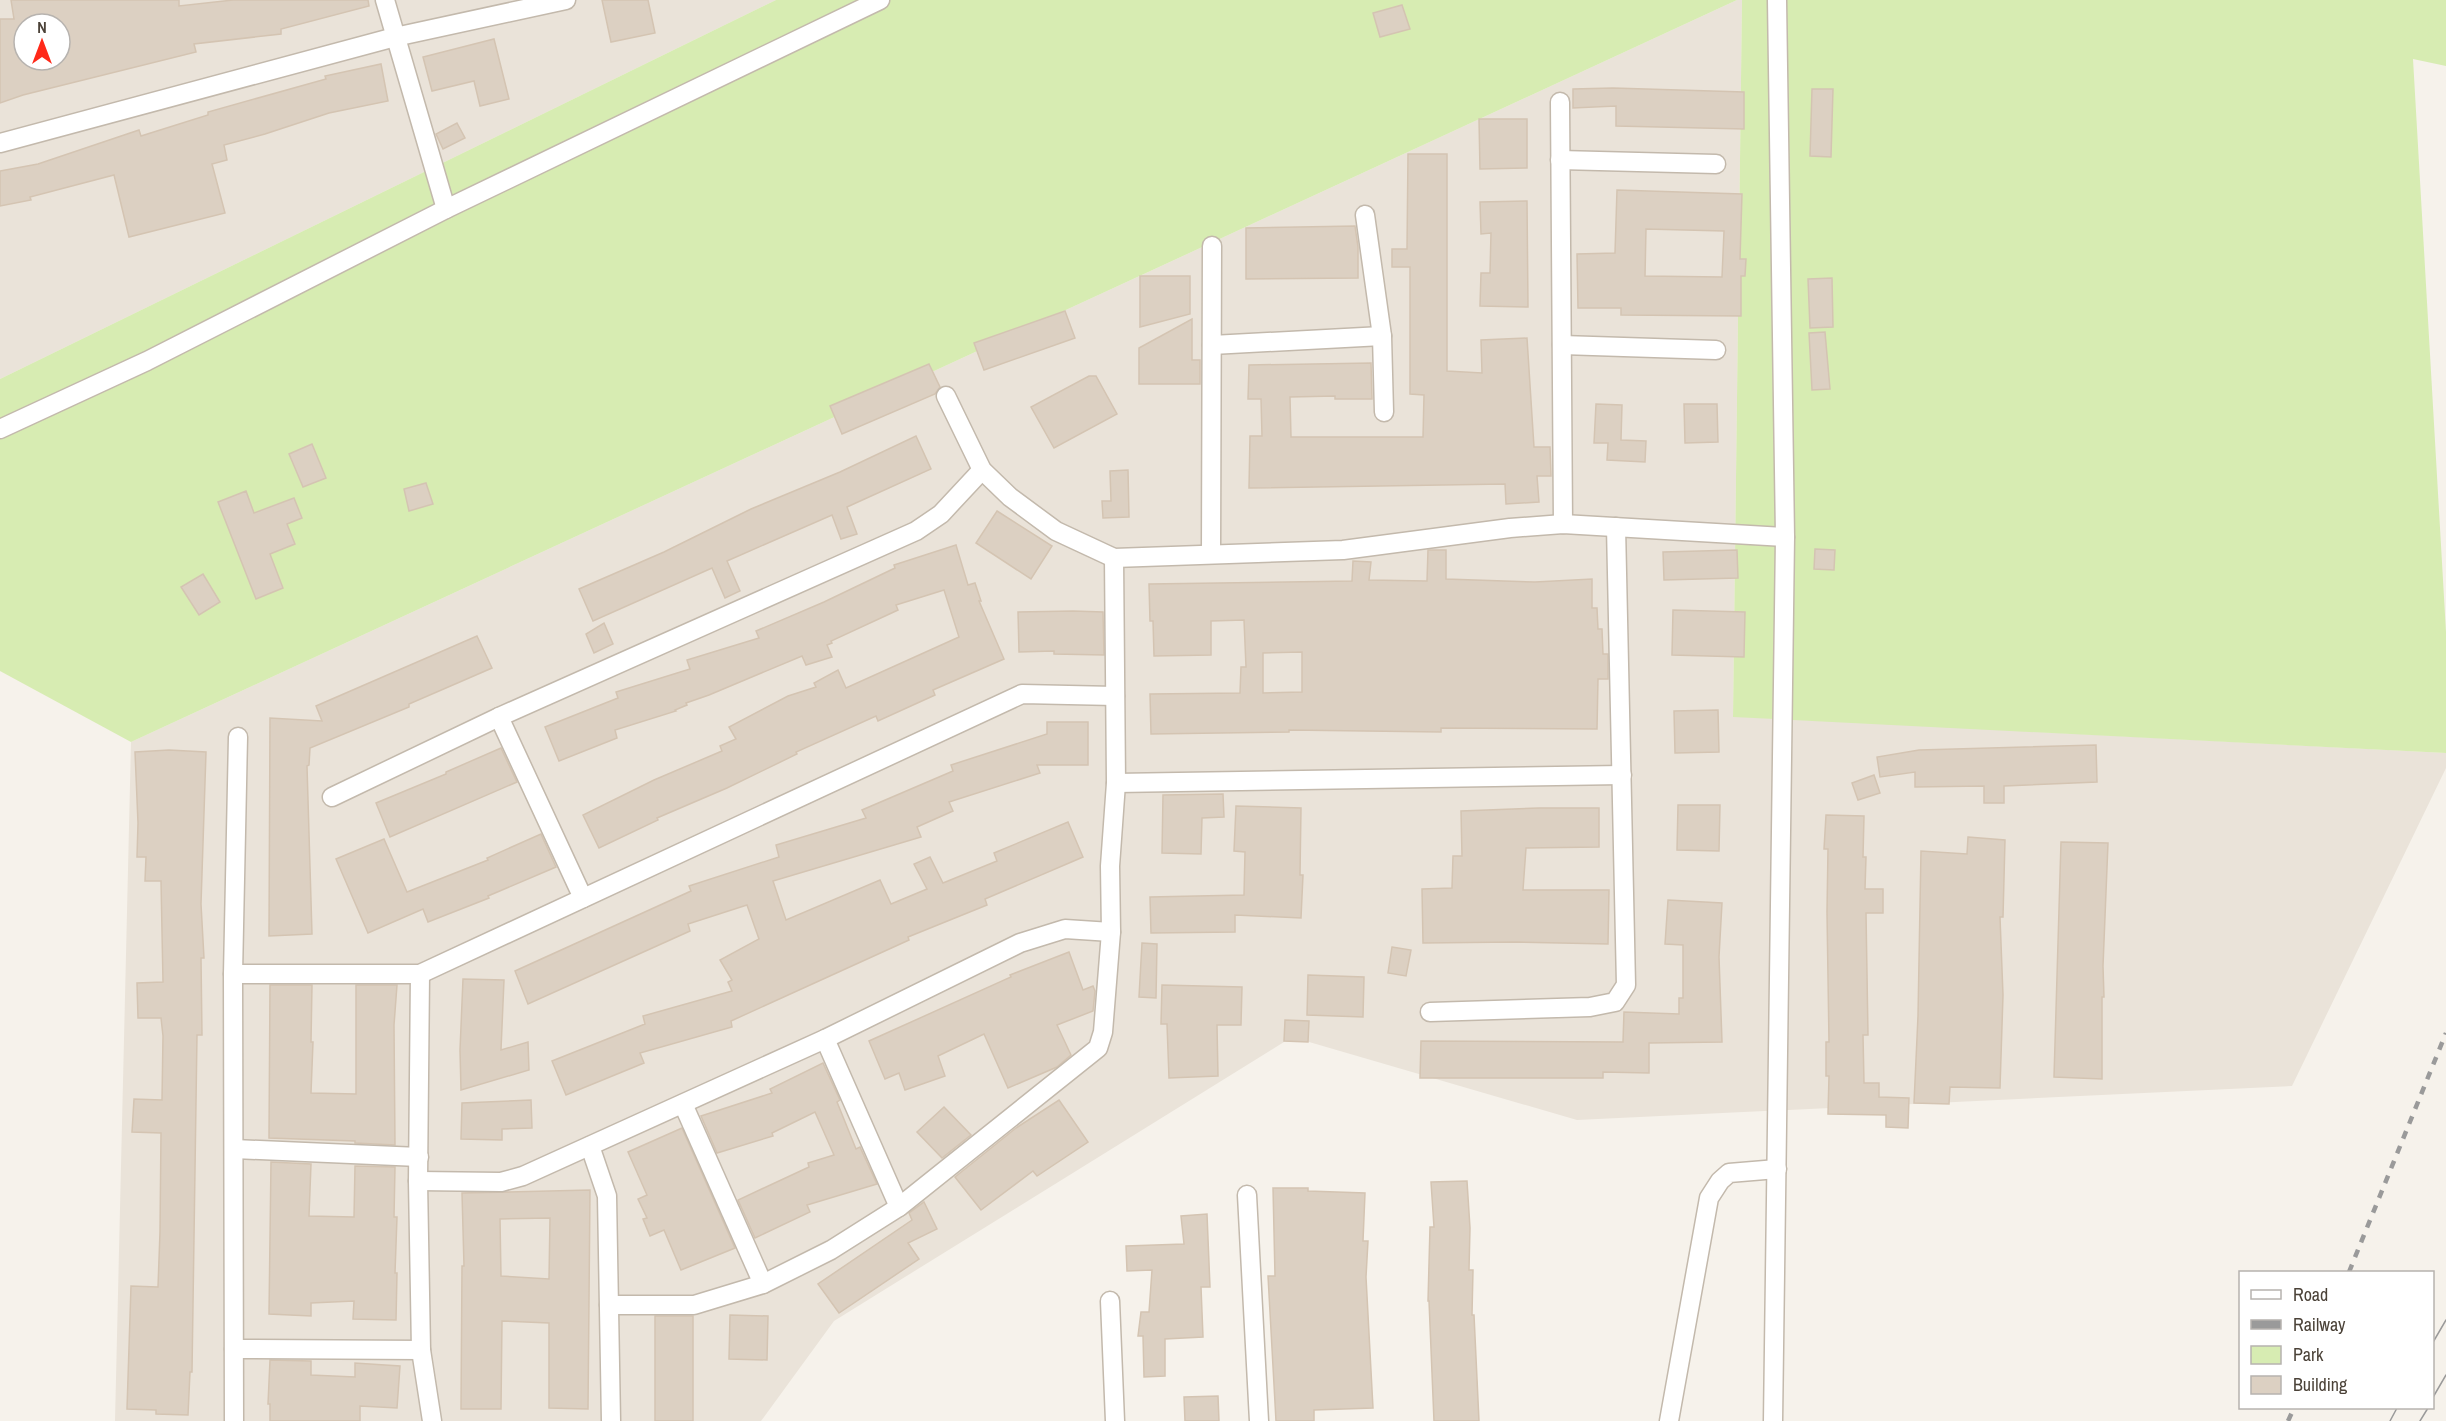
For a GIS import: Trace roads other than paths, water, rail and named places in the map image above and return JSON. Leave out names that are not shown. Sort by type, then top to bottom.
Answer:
[{"type":"street","points":[[385,0],[446,209]]},
{"type":"street","points":[[0,143],[395,37],[566,0]]},
{"type":"street","points":[[0,429],[147,362],[446,209],[880,0]]},
{"type":"street","points":[[1773,1421],[1785,537],[1778,0]]},
{"type":"street","points":[[1560,102],[1563,524]]},
{"type":"street","points":[[1560,160],[1716,164]]},
{"type":"street","points":[[1365,214],[1382,336],[1384,412]]},
{"type":"street","points":[[1211,554],[1212,246]]},
{"type":"street","points":[[1212,345],[1382,336]]},
{"type":"street","points":[[1562,345],[1716,350]]},
{"type":"street","points":[[946,396],[982,470],[1010,497],[1056,531],[1114,558],[1343,550],[1510,528],[1563,524],[1785,537]]},
{"type":"street","points":[[332,797],[499,717],[916,531],[941,514],[982,470]]},
{"type":"street","points":[[1430,1012],[1590,1007],[1615,1002],[1626,985],[1616,526]]},
{"type":"street","points":[[609,1305],[694,1305],[763,1284],[831,1250],[899,1207],[1098,1048],[1103,1032],[1112,932],[1110,866],[1116,783],[1114,558]]},
{"type":"street","points":[[233,974],[420,974],[1022,694],[1115,696]]},
{"type":"street","points":[[499,717],[583,898]]},
{"type":"street","points":[[234,1421],[233,974],[238,736]]},
{"type":"street","points":[[1116,783],[1622,775]]},
{"type":"street","points":[[418,1180],[501,1182],[523,1176],[825,1039],[1020,943],[1065,929],[1112,932]]},
{"type":"street","points":[[420,974],[418,1180],[421,1350],[432,1421]]},
{"type":"street","points":[[825,1039],[899,1207]]},
{"type":"street","points":[[683,1104],[763,1284]]},
{"type":"street","points":[[590,1146],[606,1196],[610,1421]]},
{"type":"street","points":[[234,1149],[419,1157]]},
{"type":"street","points":[[1669,1421],[1709,1198],[1720,1180],[1729,1173],[1777,1169]]},
{"type":"street","points":[[1247,1196],[1259,1421]]},
{"type":"street","points":[[1110,1301],[1115,1421]]},
{"type":"street","points":[[234,1349],[421,1350]]},
{"type":"tram line","points":[[2434,1341],[2446,1320]]},
{"type":"tram line","points":[[2434,1396],[2446,1375]]},
{"type":"tram line","points":[[2390,1421],[2396,1409]]},
{"type":"tram line","points":[[2420,1421],[2427,1409]]},
{"type":"railway","points":[[2349,1271],[2446,1033]]},
{"type":"railway","points":[[2288,1421],[2294,1409]]}]
